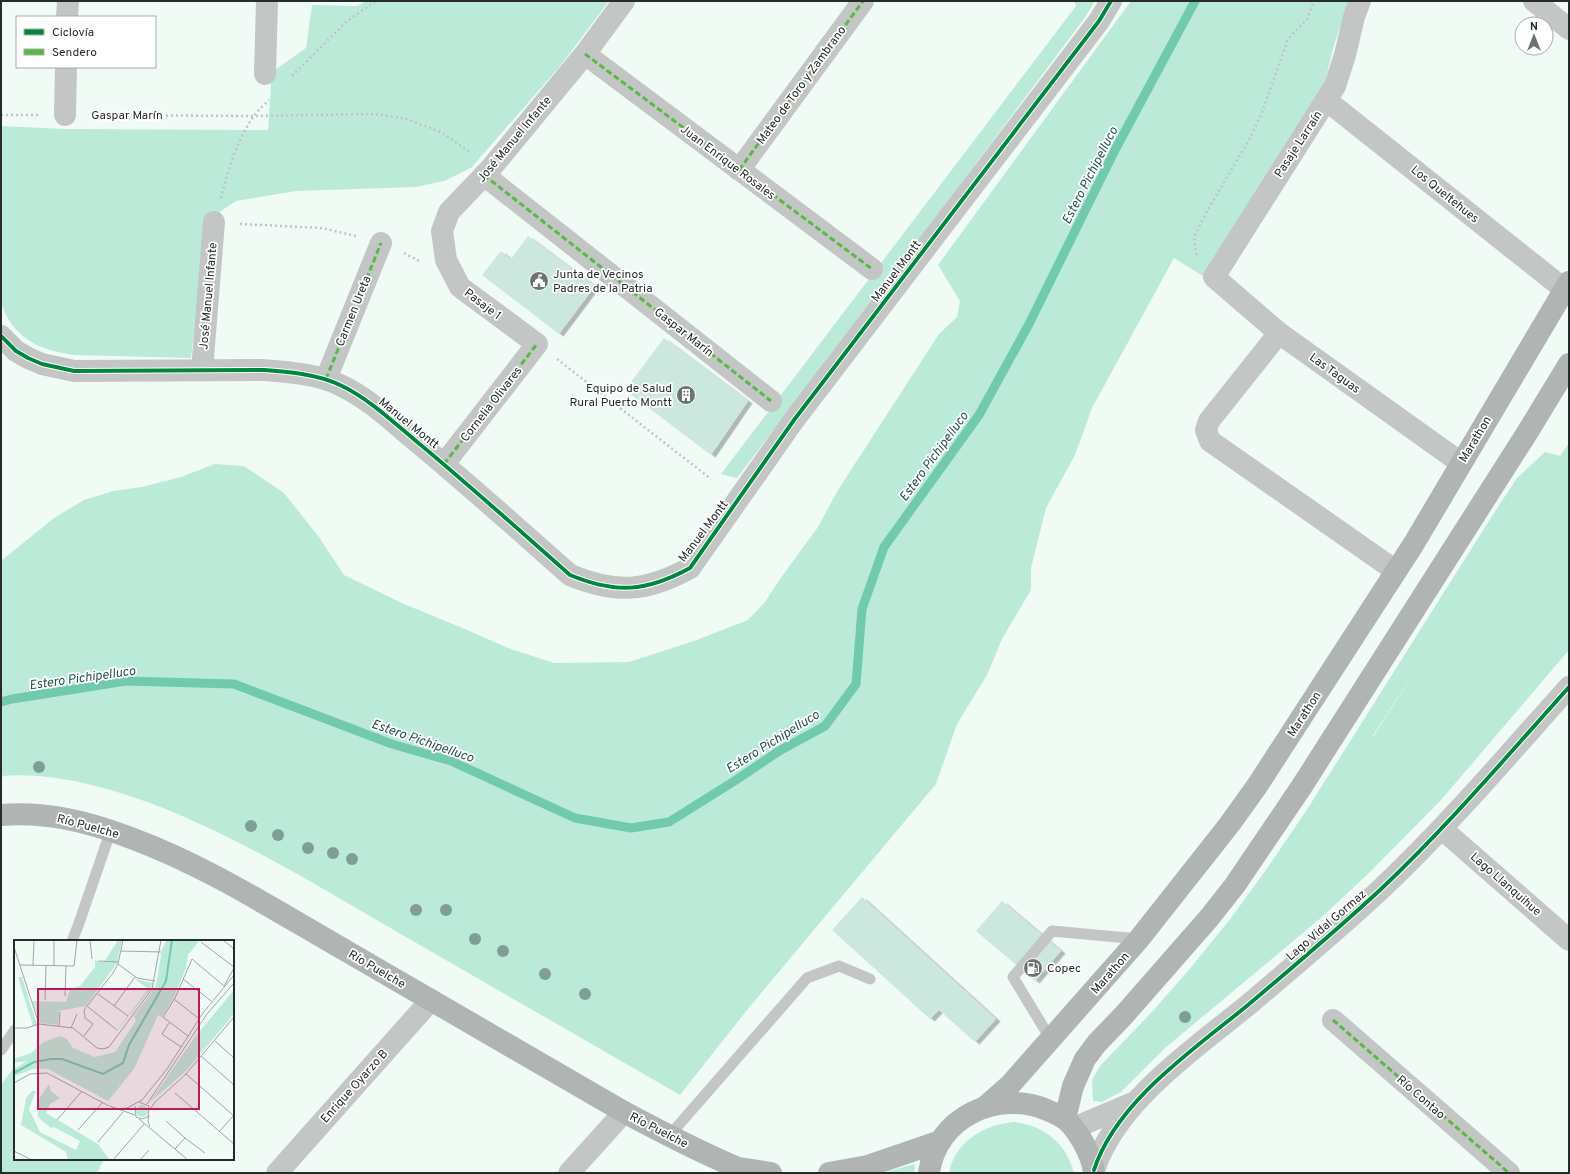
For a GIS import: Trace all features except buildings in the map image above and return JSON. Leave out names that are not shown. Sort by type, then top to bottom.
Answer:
[{"type":"main road","name":"Marathon","points":[[985,1106],[1010,1085],[1050,1038],[1094,992],[1200,863],[1257,786],[1396,571],[1566,285]]},
{"type":"main road","points":[[1070,1124],[1073,1086],[1085,1059],[1097,1043],[1124,1016],[1209,918],[1235,885],[1302,786],[1527,433],[1569,364]]},
{"type":"main road","name":"Río Puelche","points":[[1,815],[31,814],[71,819],[111,830],[158,848],[221,878],[624,1112],[669,1136],[745,1171],[771,1173]]},
{"type":"main road","points":[[929,1173],[934,1154],[941,1141],[953,1126],[968,1115],[985,1106],[1014,1102],[1041,1108],[1070,1124],[1090,1158],[1094,1172]]},
{"type":"main road","points":[[828,1173],[868,1166],[941,1141]]},
{"type":"street","points":[[67,16],[68,1]]},
{"type":"street","points":[[265,74],[268,1]]},
{"type":"street","name":"José Manuel Infante","points":[[460,287],[446,260],[442,231],[449,212],[488,172],[585,54],[624,1]]},
{"type":"street","name":"Mateo de Toro y Zambrano","points":[[739,170],[863,1]]},
{"type":"street","name":"Manuel Montt","points":[[3,342],[28,358],[74,371],[263,370],[287,372],[326,379],[358,395],[386,416],[444,464],[570,575],[590,583],[611,588],[633,588],[653,585],[672,578],[690,568],[794,420],[1099,21],[1111,1]]},
{"type":"street","name":"Pasaje Larraín","points":[[1214,277],[1335,86],[1345,55],[1354,17],[1360,1]]},
{"type":"street","points":[[1534,1],[1569,29]]},
{"type":"street","name":"Juan Enrique Rosales","points":[[585,54],[872,269]]},
{"type":"street","points":[[65,115],[66,68]]},
{"type":"street","name":"Los Queltehues","points":[[1326,100],[1566,285]]},
{"type":"street","name":"Gaspar Marín","points":[[488,172],[771,401]]},
{"type":"street","name":"José Manuel Infante","points":[[202,370],[214,222]]},
{"type":"street","name":"Carmen Ureta","points":[[326,379],[381,243]]},
{"type":"street","name":"Las Taguas","points":[[1214,277],[1279,333],[1461,463]]},
{"type":"street","name":"Pasaje 1","points":[[460,287],[537,344]]},
{"type":"street","points":[[1279,333],[1209,421],[1206,430],[1210,441],[1396,571]]},
{"type":"street","name":"Cornelia Olivares","points":[[444,464],[537,344]]},
{"type":"street","name":"Lago Vidal Gormaz","points":[[1094,1172],[1098,1157],[1113,1130],[1136,1101],[1179,1062],[1279,979],[1380,890],[1442,829],[1569,687]]},
{"type":"street","name":"Lago Llanquihue","points":[[1442,829],[1569,940]]},
{"type":"street","name":"Enrique Oyarzo B","points":[[277,1173],[431,1000]]},
{"type":"street","name":"Río Contao","points":[[1334,1020],[1509,1173]]},
{"type":"street","name":"Lago Vidal Gormaz","points":[[1070,1124],[1118,1110],[1136,1101]]},
{"type":"street","points":[[569,1173],[624,1112]]},
{"type":"lane","points":[[72,940],[111,830]]},
{"type":"lane","points":[[1050,1038],[1013,977],[1052,931],[1139,939]]},
{"type":"lane","points":[[669,1136],[807,978],[839,966],[870,979]]},
{"type":"lane","points":[[1,1050],[14,1031]]},
{"type":"path","points":[[290,78],[347,21],[376,1]]},
{"type":"path","points":[[1214,277],[1196,253],[1194,237],[1206,213],[1250,138],[1261,115],[1288,40],[1307,18],[1314,1]]},
{"type":"path","points":[[269,100],[254,116],[233,157],[214,222],[322,228],[381,243],[423,264]]},
{"type":"path","points":[[537,344],[711,479]]},
{"type":"green space","points":[[366,1],[609,1],[561,65],[471,168],[444,181],[416,187],[296,191],[236,201],[206,221],[191,358],[74,355],[61,353],[38,346],[28,340],[12,325],[1,302],[1,126],[64,129],[268,130],[272,72],[306,48],[312,5],[357,6]]},
{"type":"green space","points":[[1074,1],[1095,1],[1084,19],[917,242],[737,478],[721,474],[1076,6]]},
{"type":"green space","points":[[1131,1],[1352,1],[1332,51],[1325,83],[1206,278],[1174,258],[1092,408],[1075,455],[1046,508],[1031,568],[1031,590],[1002,639],[987,675],[957,724],[936,784],[747,1010],[680,1095],[312,882],[216,832],[150,803],[95,786],[58,778],[20,775],[1,776],[1,561],[54,518],[84,500],[113,491],[142,487],[181,477],[215,464],[244,466],[284,493],[319,537],[344,575],[404,604],[508,648],[554,663],[629,662],[694,641],[748,620],[765,602],[818,527],[838,490],[939,334],[957,317],[960,301],[938,265]]},
{"type":"green space","points":[[1569,443],[1569,650],[1441,800],[1371,871],[1321,918],[1165,1048],[1121,1092],[1102,1102],[1093,1101],[1092,1080],[1100,1066],[1151,1013],[1188,971],[1231,918],[1268,867],[1308,808],[1517,478],[1545,452],[1560,456]],"holes":[[[1419,665],[1373,737],[1372,737]]]},
{"type":"green space","points":[[14,1067],[14,1160],[104,1160],[97,1173],[1,1173],[1,1085]]},
{"type":"green space","points":[[1015,1122],[1036,1127],[1053,1138],[1066,1153],[1074,1173],[949,1173],[952,1162],[958,1152],[973,1136],[993,1126]]},
{"type":"green space","points":[[915,1164],[914,1173],[881,1173]]},
{"type":"waterway","name":"Estero Pichipelluco","points":[[1,702],[126,681],[234,684],[392,744],[451,761],[575,818],[631,828],[669,822],[779,751],[825,726],[856,684],[862,609],[884,547],[979,415],[1029,324],[1115,150],[1195,1]]},
{"type":"marked path","points":[[739,170],[863,1]]},
{"type":"marked path","points":[[585,54],[872,269]]},
{"type":"marked path","points":[[484,175],[771,401]]},
{"type":"marked path","points":[[326,379],[381,243]]},
{"type":"marked path","points":[[444,464],[537,344]]},
{"type":"marked path","points":[[1333,1020],[1509,1173]]},
{"type":"cycle path","points":[[1,336],[16,351],[28,358],[42,364],[74,371],[263,370],[303,374],[331,381],[350,390],[380,410],[474,490],[570,575],[602,585],[617,587],[631,588],[659,582],[690,568],[794,420],[1099,21],[1111,1]]},
{"type":"cycle path","points":[[1094,1170],[1105,1145],[1120,1122],[1159,1078],[1282,977],[1380,890],[1453,816],[1569,687]]},
{"type":"place","name":"Junta de Vecinos Padres de la Patria","points":[[539,281]]},
{"type":"place","name":"Equipo de Salud Rural Puerto Montt","points":[[686,395]]},
{"type":"place","name":"Copec","points":[[1033,968]]}]
